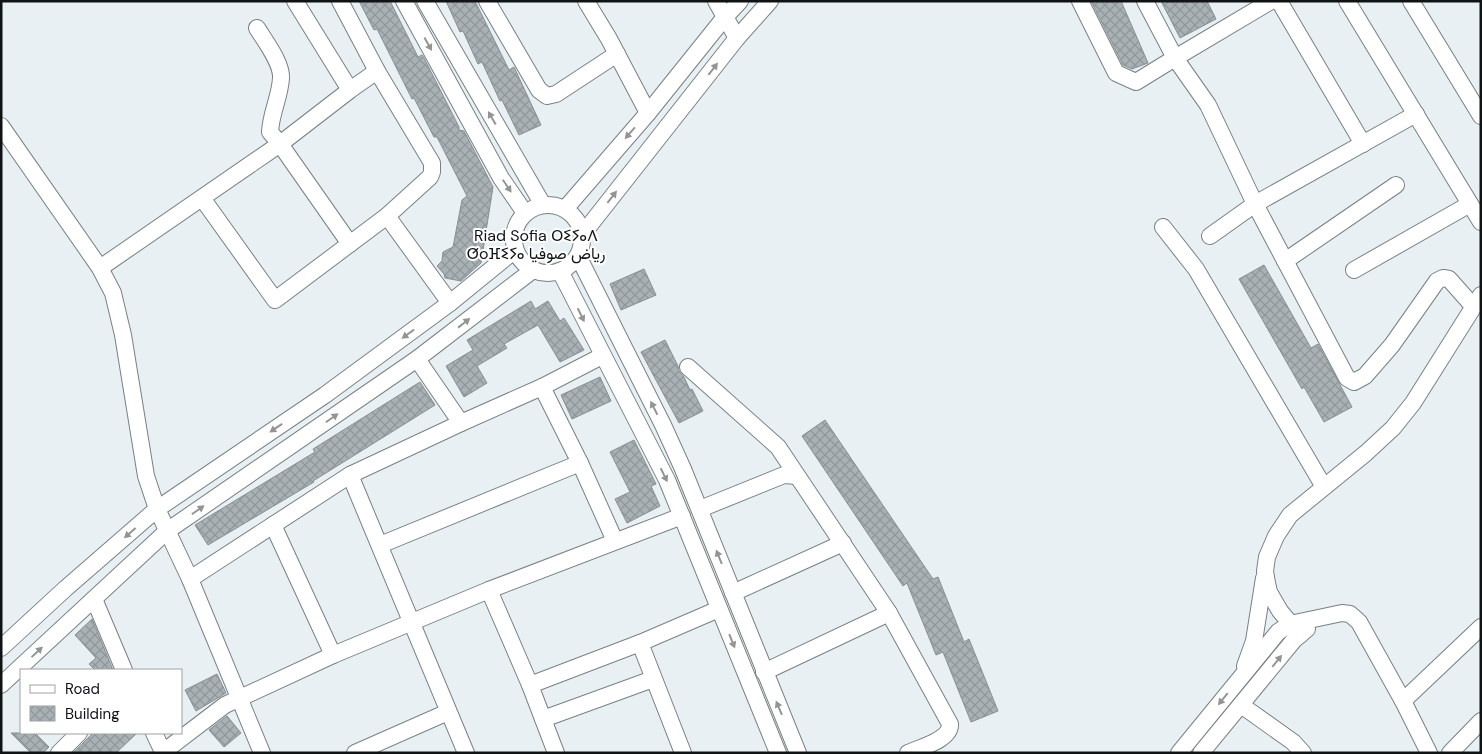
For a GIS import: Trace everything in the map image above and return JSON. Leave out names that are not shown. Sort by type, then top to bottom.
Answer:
[{"type":"street","points":[[295,1],[350,90]]},
{"type":"street","points":[[202,198],[275,300],[387,216],[430,177],[433,167],[432,163],[377,71],[340,1]]},
{"type":"street","points":[[404,1],[501,178],[525,213]]},
{"type":"street","points":[[425,1],[543,205]]},
{"type":"street","points":[[487,1],[539,90],[547,96],[556,94],[617,54]]},
{"type":"street","points":[[586,1],[648,113]]},
{"type":"street","points":[[716,1],[737,38]]},
{"type":"street","points":[[565,209],[648,113],[740,1]]},
{"type":"street","points":[[582,235],[737,38],[770,1]]},
{"type":"street","points":[[1080,1],[1116,72],[1136,82],[1271,1]]},
{"type":"street","points":[[1145,1],[1175,58],[1208,105],[1255,204],[1347,378],[1354,382],[1365,376],[1392,345],[1437,281],[1443,278],[1449,279],[1477,300],[1413,403],[1393,428],[1366,453],[1290,514],[1276,536],[1265,571],[1254,641],[1242,676]]},
{"type":"street","points":[[1279,1],[1363,144]]},
{"type":"street","points":[[1347,1],[1481,222]]},
{"type":"street","points":[[1411,1],[1481,116]]},
{"type":"street","points":[[257,28],[279,66],[281,76],[271,118],[270,132],[350,244]]},
{"type":"street","points":[[100,268],[280,144],[377,71]]},
{"type":"street","points":[[1210,236],[1255,204],[1416,114]]},
{"type":"street","points":[[1,126],[100,268],[113,293],[121,327],[146,476],[157,509],[190,579],[262,753]]},
{"type":"street","points":[[1285,260],[1396,185]]},
{"type":"street","points":[[1354,270],[1470,204]]},
{"type":"street","points":[[543,205],[565,209],[579,225],[582,235],[582,246],[578,256],[570,265],[560,271],[546,273],[533,270],[522,262],[515,250],[514,236],[517,224],[525,213],[543,205]]},
{"type":"street","points":[[387,216],[450,303]]},
{"type":"street","points":[[1163,228],[1196,269],[1324,487]]},
{"type":"street","points":[[1,648],[157,509],[325,395],[450,303],[515,250]]},
{"type":"street","points":[[578,256],[663,425],[700,509],[798,753]]},
{"type":"street","points":[[1,686],[167,531],[417,359],[533,270]]},
{"type":"street","points":[[560,271],[667,480],[778,753]]},
{"type":"street","points":[[190,579],[350,475],[542,387],[602,356]]},
{"type":"street","points":[[417,359],[461,423]]},
{"type":"street","points":[[688,367],[778,447],[888,613],[950,724],[950,729],[945,737],[908,753]]},
{"type":"street","points":[[542,387],[580,463],[615,541]]},
{"type":"street","points":[[380,545],[580,463]]},
{"type":"street","points":[[350,475],[466,753]]},
{"type":"street","points":[[700,509],[784,475],[797,476]]},
{"type":"street","points":[[154,734],[163,752],[218,710],[333,655],[489,590],[682,516]]},
{"type":"street","points":[[273,525],[333,655]]},
{"type":"street","points":[[733,593],[843,543]]},
{"type":"street","points":[[1201,753],[1294,640],[1295,630],[1270,592],[1265,571]]},
{"type":"street","points":[[489,590],[530,685],[556,753]]},
{"type":"street","points":[[94,599],[124,669]]},
{"type":"street","points":[[530,685],[640,643],[719,610]]},
{"type":"street","points":[[764,672],[888,613]]},
{"type":"street","points":[[1179,753],[1278,632],[1295,630],[1320,618],[1342,613],[1350,614],[1360,622],[1428,753]]},
{"type":"street","points":[[1403,702],[1481,627]]},
{"type":"street","points":[[640,643],[683,753]]},
{"type":"street","points":[[543,719],[653,679]]},
{"type":"street","points":[[1241,704],[1292,742],[1303,753]]},
{"type":"street","points":[[359,752],[448,712]]},
{"type":"street","points":[[1450,753],[1481,721]]},
{"type":"street","points":[[59,753],[78,734]]},
{"type":"building","points":[[359,1],[390,1],[418,57],[422,55],[424,58],[459,130],[464,131],[493,187],[481,263],[461,281],[445,278],[437,266],[442,261],[443,252],[453,247],[462,200],[467,196],[437,137],[434,137],[414,98],[412,99],[377,29],[374,30]]},
{"type":"building","points":[[446,1],[475,1],[509,70],[514,67],[541,125],[519,135],[502,100],[500,101],[482,62],[478,64],[463,31],[460,32]]},
{"type":"building","points":[[1091,1],[1121,1],[1148,63],[1132,69],[1123,65]]},
{"type":"building","points":[[1161,1],[1207,1],[1216,19],[1180,38]]},
{"type":"building","points":[[1264,265],[1311,348],[1318,344],[1352,407],[1324,422],[1304,387],[1302,389],[1239,279]]},
{"type":"building","points":[[644,269],[656,295],[621,310],[610,284]]},
{"type":"building","points":[[531,301],[535,309],[548,301],[560,321],[564,318],[584,350],[560,362],[538,325],[504,344],[507,348],[477,366],[487,383],[464,397],[446,366],[473,350],[467,340]]},
{"type":"building","points":[[665,340],[679,371],[690,390],[692,389],[703,411],[679,423],[641,352]]},
{"type":"building","points":[[600,377],[611,401],[572,419],[561,395]]},
{"type":"building","points":[[420,382],[435,405],[314,482],[208,545],[195,525],[315,452],[313,449]]},
{"type":"building","points":[[825,420],[933,579],[938,577],[964,642],[969,639],[998,711],[971,722],[943,652],[936,655],[907,583],[903,586],[802,436]]},
{"type":"building","points":[[634,440],[656,484],[651,486],[660,506],[627,523],[615,499],[630,492],[610,452]]},
{"type":"building","points":[[92,619],[113,669],[94,669],[89,664],[96,658],[75,635]]},
{"type":"building","points":[[217,674],[226,693],[196,711],[185,690]]},
{"type":"building","points":[[227,716],[241,733],[224,747],[209,730]]},
{"type":"building","points":[[11,733],[36,734],[49,747],[43,753],[31,753]]},
{"type":"building","points":[[92,734],[136,734],[116,753],[73,753]]},
{"type":"district","name":"Riad Sofia ⵔⵉⵢⴰⴷ ⵚoⴼⵉⵢⴰ رياض صوفيا","points":[[536,244]]}]
